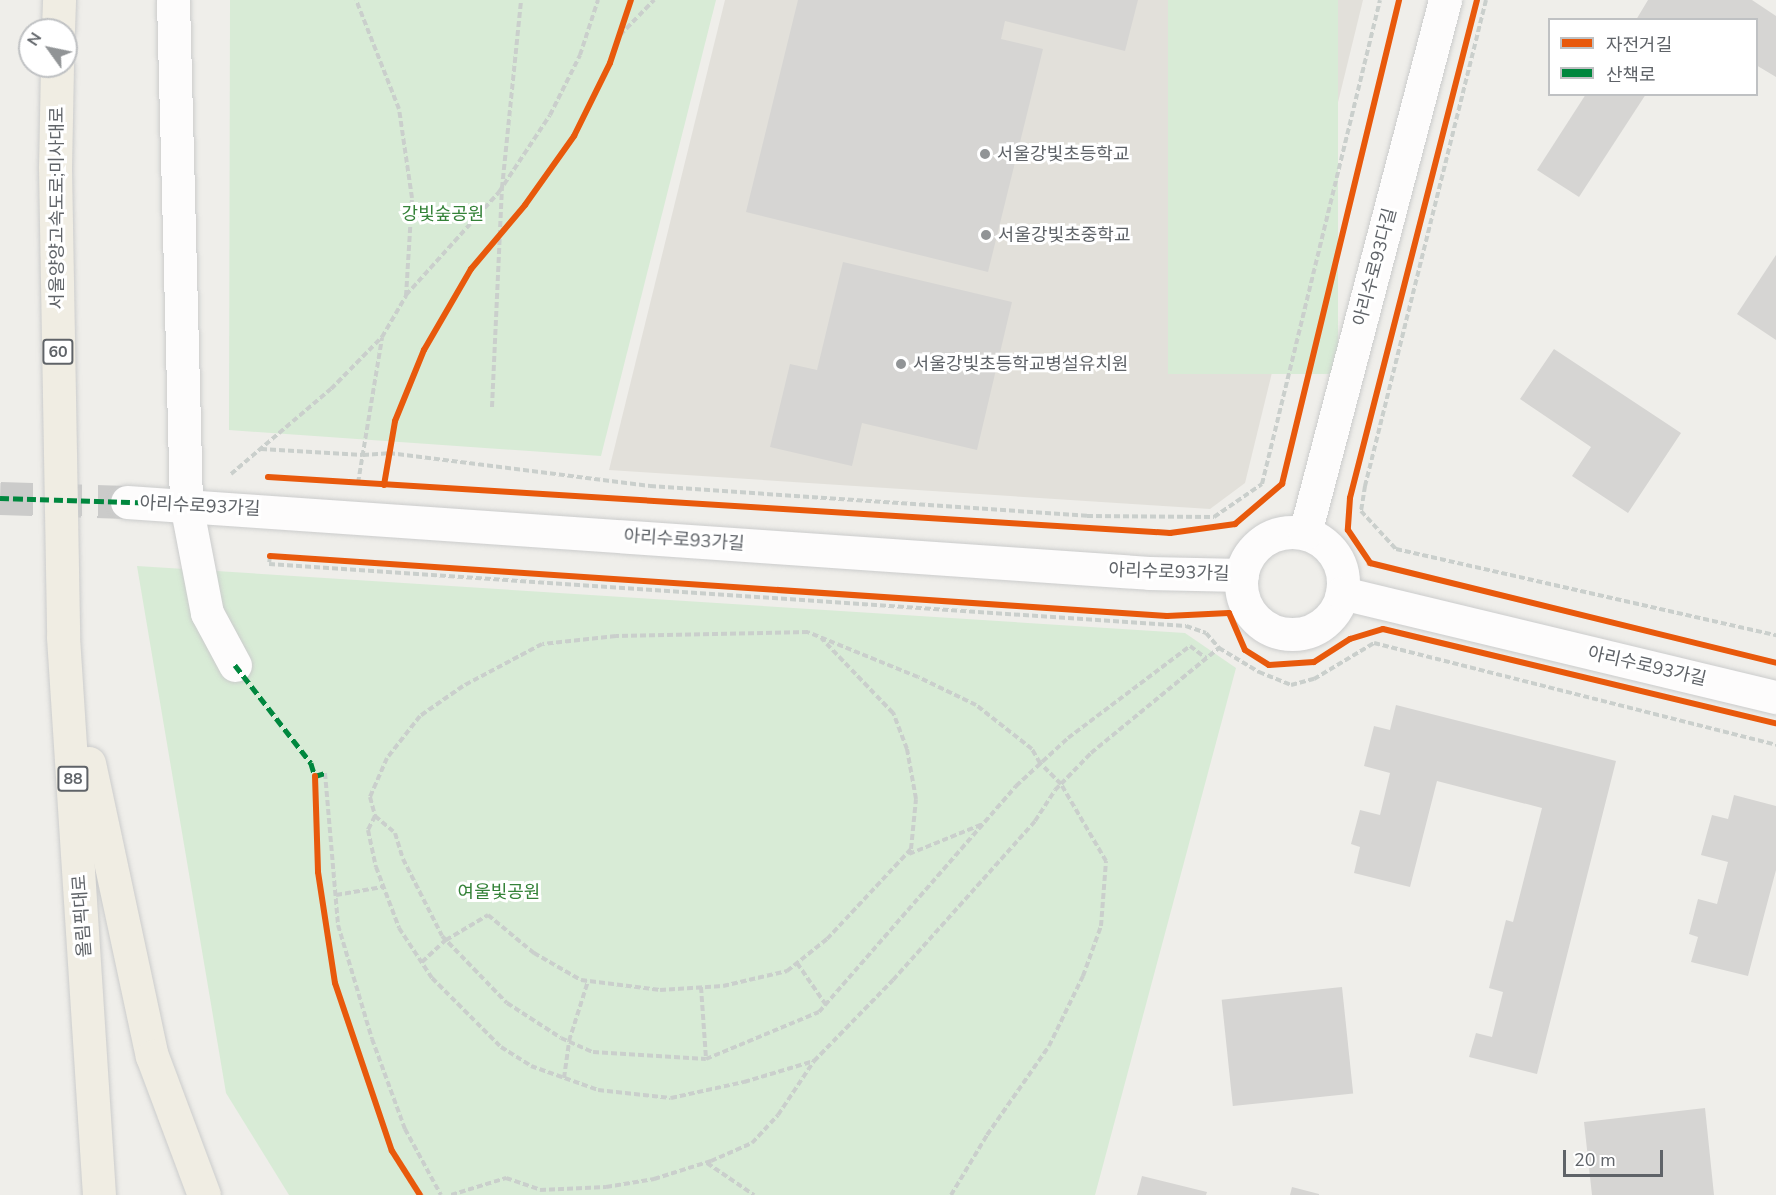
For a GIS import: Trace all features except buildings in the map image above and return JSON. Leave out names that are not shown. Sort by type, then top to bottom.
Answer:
[{"type":"highway","points":[[58,18],[59,0]]},
{"type":"highway","name":"서울양양고속도로;미사대로","points":[[57,78],[55,167],[63,637]]},
{"type":"highway","points":[[63,637],[152,1056],[204,1195]]},
{"type":"highway","name":"올림픽대로","points":[[63,637],[99,1195]]},
{"type":"street","points":[[173,0],[186,504],[207,614],[235,664]]},
{"type":"street","name":"아리수로93다길","points":[[1305,533],[1445,0]]},
{"type":"street","name":"아리수로93가길","points":[[127,502],[186,504],[1137,572],[1242,575]]},
{"type":"street","points":[[1285,532],[1305,533],[1329,548],[1338,561],[1343,577],[1342,593],[1335,610],[1324,622],[1309,631],[1291,634],[1274,630],[1259,622],[1248,609],[1242,592],[1242,575],[1247,560],[1256,546],[1270,537],[1285,532]]},
{"type":"street","name":"아리수로93가길","points":[[1342,593],[1776,697]]},
{"type":"path","points":[[356,0],[399,109],[412,198],[406,296]]},
{"type":"path","points":[[492,407],[502,188],[521,0]]},
{"type":"path","points":[[231,474],[331,389],[382,337],[406,296],[502,188],[550,115],[580,55],[598,0]]},
{"type":"path","points":[[620,35],[654,0]]},
{"type":"path","points":[[261,449],[363,455],[389,453],[650,486],[1087,516],[1214,517],[1262,484],[1380,0]]},
{"type":"path","points":[[1486,0],[1365,486],[1361,511],[1396,549],[1776,635]]},
{"type":"path","points":[[616,44],[625,17]]},
{"type":"path","points":[[493,243],[507,227]]},
{"type":"path","points":[[358,483],[382,337]]},
{"type":"path","points":[[388,464],[391,442]]},
{"type":"path","points":[[347,482],[367,483]]},
{"type":"path","points":[[928,600],[270,556],[269,564],[1186,626],[1206,633],[1219,648],[1259,672],[1291,685],[1314,679],[1374,643],[1776,745]]},
{"type":"path","points":[[940,601],[964,603]]},
{"type":"path","points":[[951,1195],[987,1135],[1049,1046],[1083,976],[1101,926],[1106,861],[1061,784],[1040,763],[1032,749],[976,705],[918,677],[808,632],[616,636],[543,644],[463,686],[420,716],[387,758],[370,797],[375,816],[395,833],[403,859],[446,940],[507,1003],[569,1041],[593,1052],[706,1059],[819,1012],[984,823],[1040,763],[1068,738],[1190,646],[1206,658]]},
{"type":"path","points":[[422,962],[446,940],[488,915],[534,953],[581,981],[660,990],[723,986],[786,971],[827,939],[911,849],[916,799],[907,749],[893,713],[821,638]]},
{"type":"path","points":[[451,1195],[506,1178],[540,1190],[606,1187],[654,1179],[706,1162],[752,1143],[778,1115],[814,1061],[893,980],[979,881],[1035,821],[1061,784],[1091,753],[1219,648]]},
{"type":"path","points":[[325,773],[338,925],[372,1039],[405,1129],[441,1195]]},
{"type":"path","points":[[375,816],[368,830],[382,887],[399,928],[432,978],[501,1047],[531,1066],[598,1090],[671,1098],[744,1082],[814,1061]]},
{"type":"path","points":[[905,855],[984,823]]},
{"type":"path","points":[[336,895],[382,887]]},
{"type":"path","points":[[797,963],[826,1005]]},
{"type":"path","points":[[564,1078],[569,1041],[588,981]]},
{"type":"path","points":[[701,987],[706,1059]]},
{"type":"path","points":[[706,1162],[754,1195]]},
{"type":"shaded area","name":"서울강빛초중학교","points":[[725,0],[1363,0],[1245,483],[1210,509],[609,470]]},
{"type":"green space","name":"강빛숲공원","points":[[230,0],[716,0],[601,456],[229,430]]},
{"type":"green space","points":[[1168,0],[1338,0],[1338,374],[1168,374]]},
{"type":"green space","name":"여울빛공원","points":[[137,566],[1185,633],[1236,668],[1095,1195],[289,1195],[226,1093]]},
{"type":"tunnel","points":[[0,498],[127,502]]},
{"type":"marked path","points":[[0,498],[186,504]]},
{"type":"marked path","points":[[235,665],[311,763],[315,776],[325,773]]},
{"type":"cycle path","points":[[384,485],[395,421],[424,350],[471,269],[525,205],[574,136],[610,63],[631,0]]},
{"type":"cycle path","points":[[268,477],[1170,533],[1235,524],[1282,484],[1399,0]]},
{"type":"cycle path","points":[[1477,0],[1350,498],[1348,530],[1370,563],[1776,663]]},
{"type":"cycle path","points":[[270,556],[1167,616],[1229,613],[1245,650],[1269,665],[1314,662],[1350,639],[1383,629],[1776,723]]},
{"type":"cycle path","points":[[315,776],[318,872],[335,983],[392,1151],[420,1195]]},
{"type":"place","name":"서울강빛초등학교","points":[[985,154]]},
{"type":"place","name":"서울강빛초중학교","points":[[986,235]]},
{"type":"place","name":"서울강빛초등학교병설유치원","points":[[901,364]]}]
